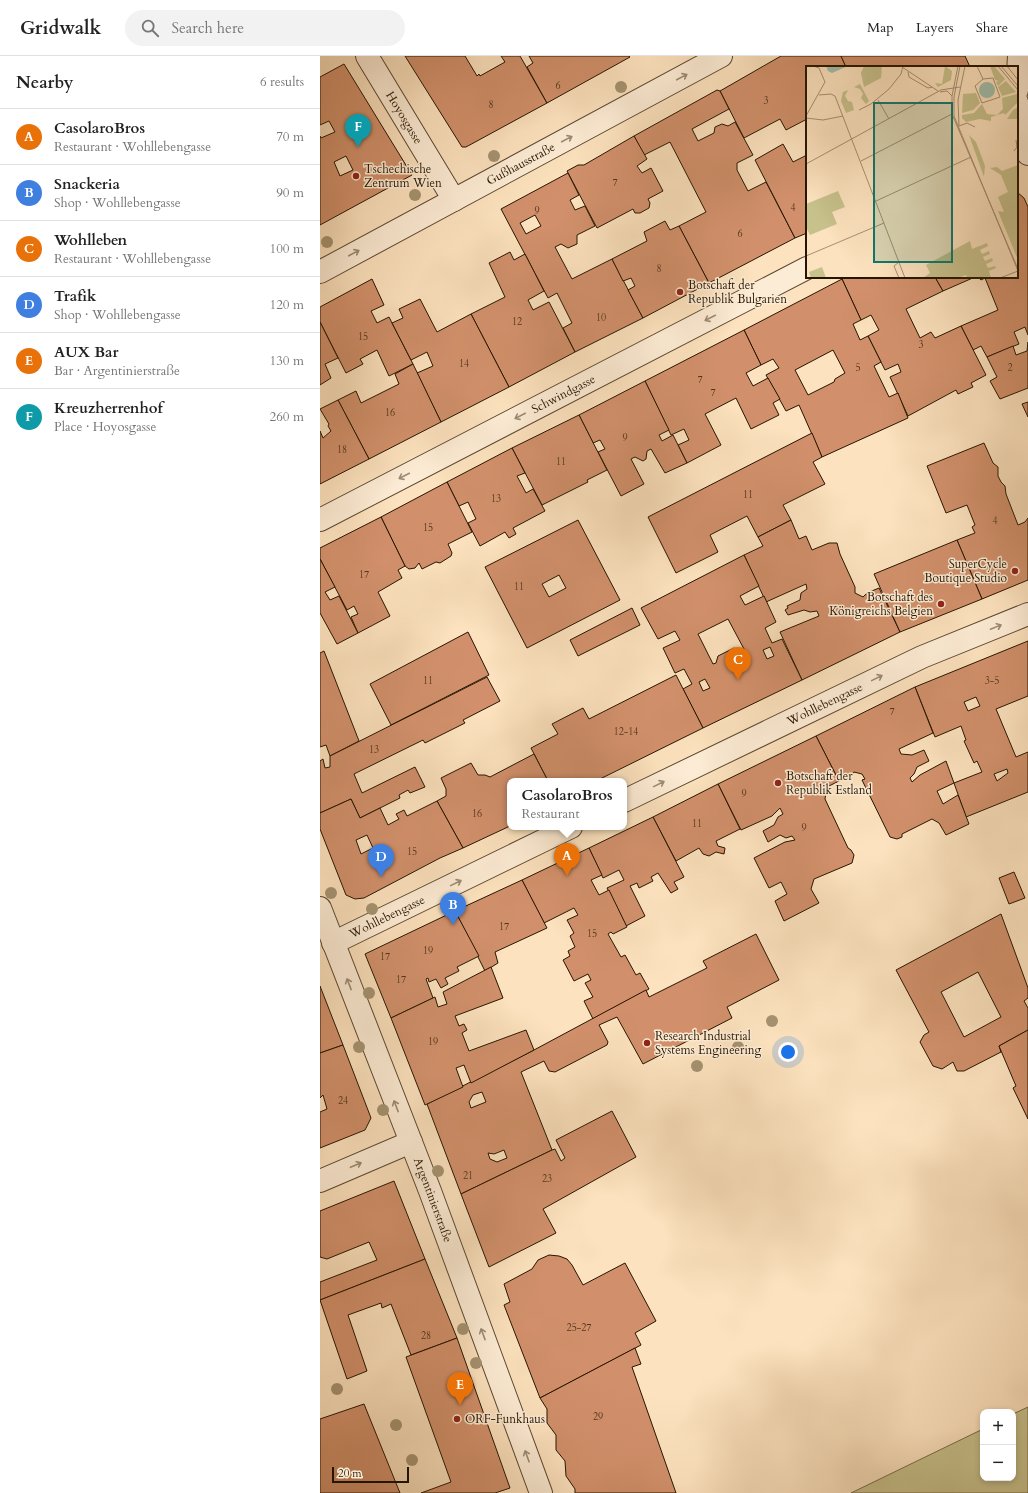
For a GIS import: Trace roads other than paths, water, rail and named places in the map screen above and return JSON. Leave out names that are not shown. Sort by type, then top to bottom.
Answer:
[{"type":"street","name":"Hoyosgasse","points":[[366,56],[454,200]]},
{"type":"street","name":"Gußhausstraße","points":[[320,272],[721,56]]},
{"type":"street","points":[[1018,73],[1019,56]]},
{"type":"street","points":[[1018,107],[1028,154],[1018,159]]},
{"type":"street","name":"Schwindgasse","points":[[320,520],[806,269]]},
{"type":"street","name":"Wohllebengasse","points":[[627,800],[922,657],[1028,614]]},
{"type":"street","name":"Wohllebengasse","points":[[333,943],[565,830]]},
{"type":"street","name":"Argentinierstraße","points":[[320,908],[411,1142],[541,1493]]},
{"type":"street","points":[[320,1181],[411,1142]]},
{"type":"place","name":"Kreuzherrenhof","points":[[358,147]]},
{"type":"place","name":"Tschechische Zentrum Wien","points":[[356,176]]},
{"type":"place","name":"Botschaft der Republik Bulgarien","points":[[680,292]]},
{"type":"place","name":"SuperCycle Boutique Studio","points":[[1015,571]]},
{"type":"place","name":"Botschaft des Königreichs Belgien","points":[[941,604]]},
{"type":"place","name":"Wohlleben","points":[[738,680]]},
{"type":"place","name":"Botschaft der Republik Estland","points":[[778,783]]},
{"type":"place","name":"CasolaroBros","points":[[567,876]]},
{"type":"place","name":"Trafik","points":[[381,877]]},
{"type":"place","name":"Snackeria","points":[[453,925]]},
{"type":"place","name":"Research Industrial Systems Engineering","points":[[647,1043]]},
{"type":"place","name":"AUX Bar","points":[[460,1405]]},
{"type":"place","name":"ORF-Funkhaus","points":[[457,1419]]}]
